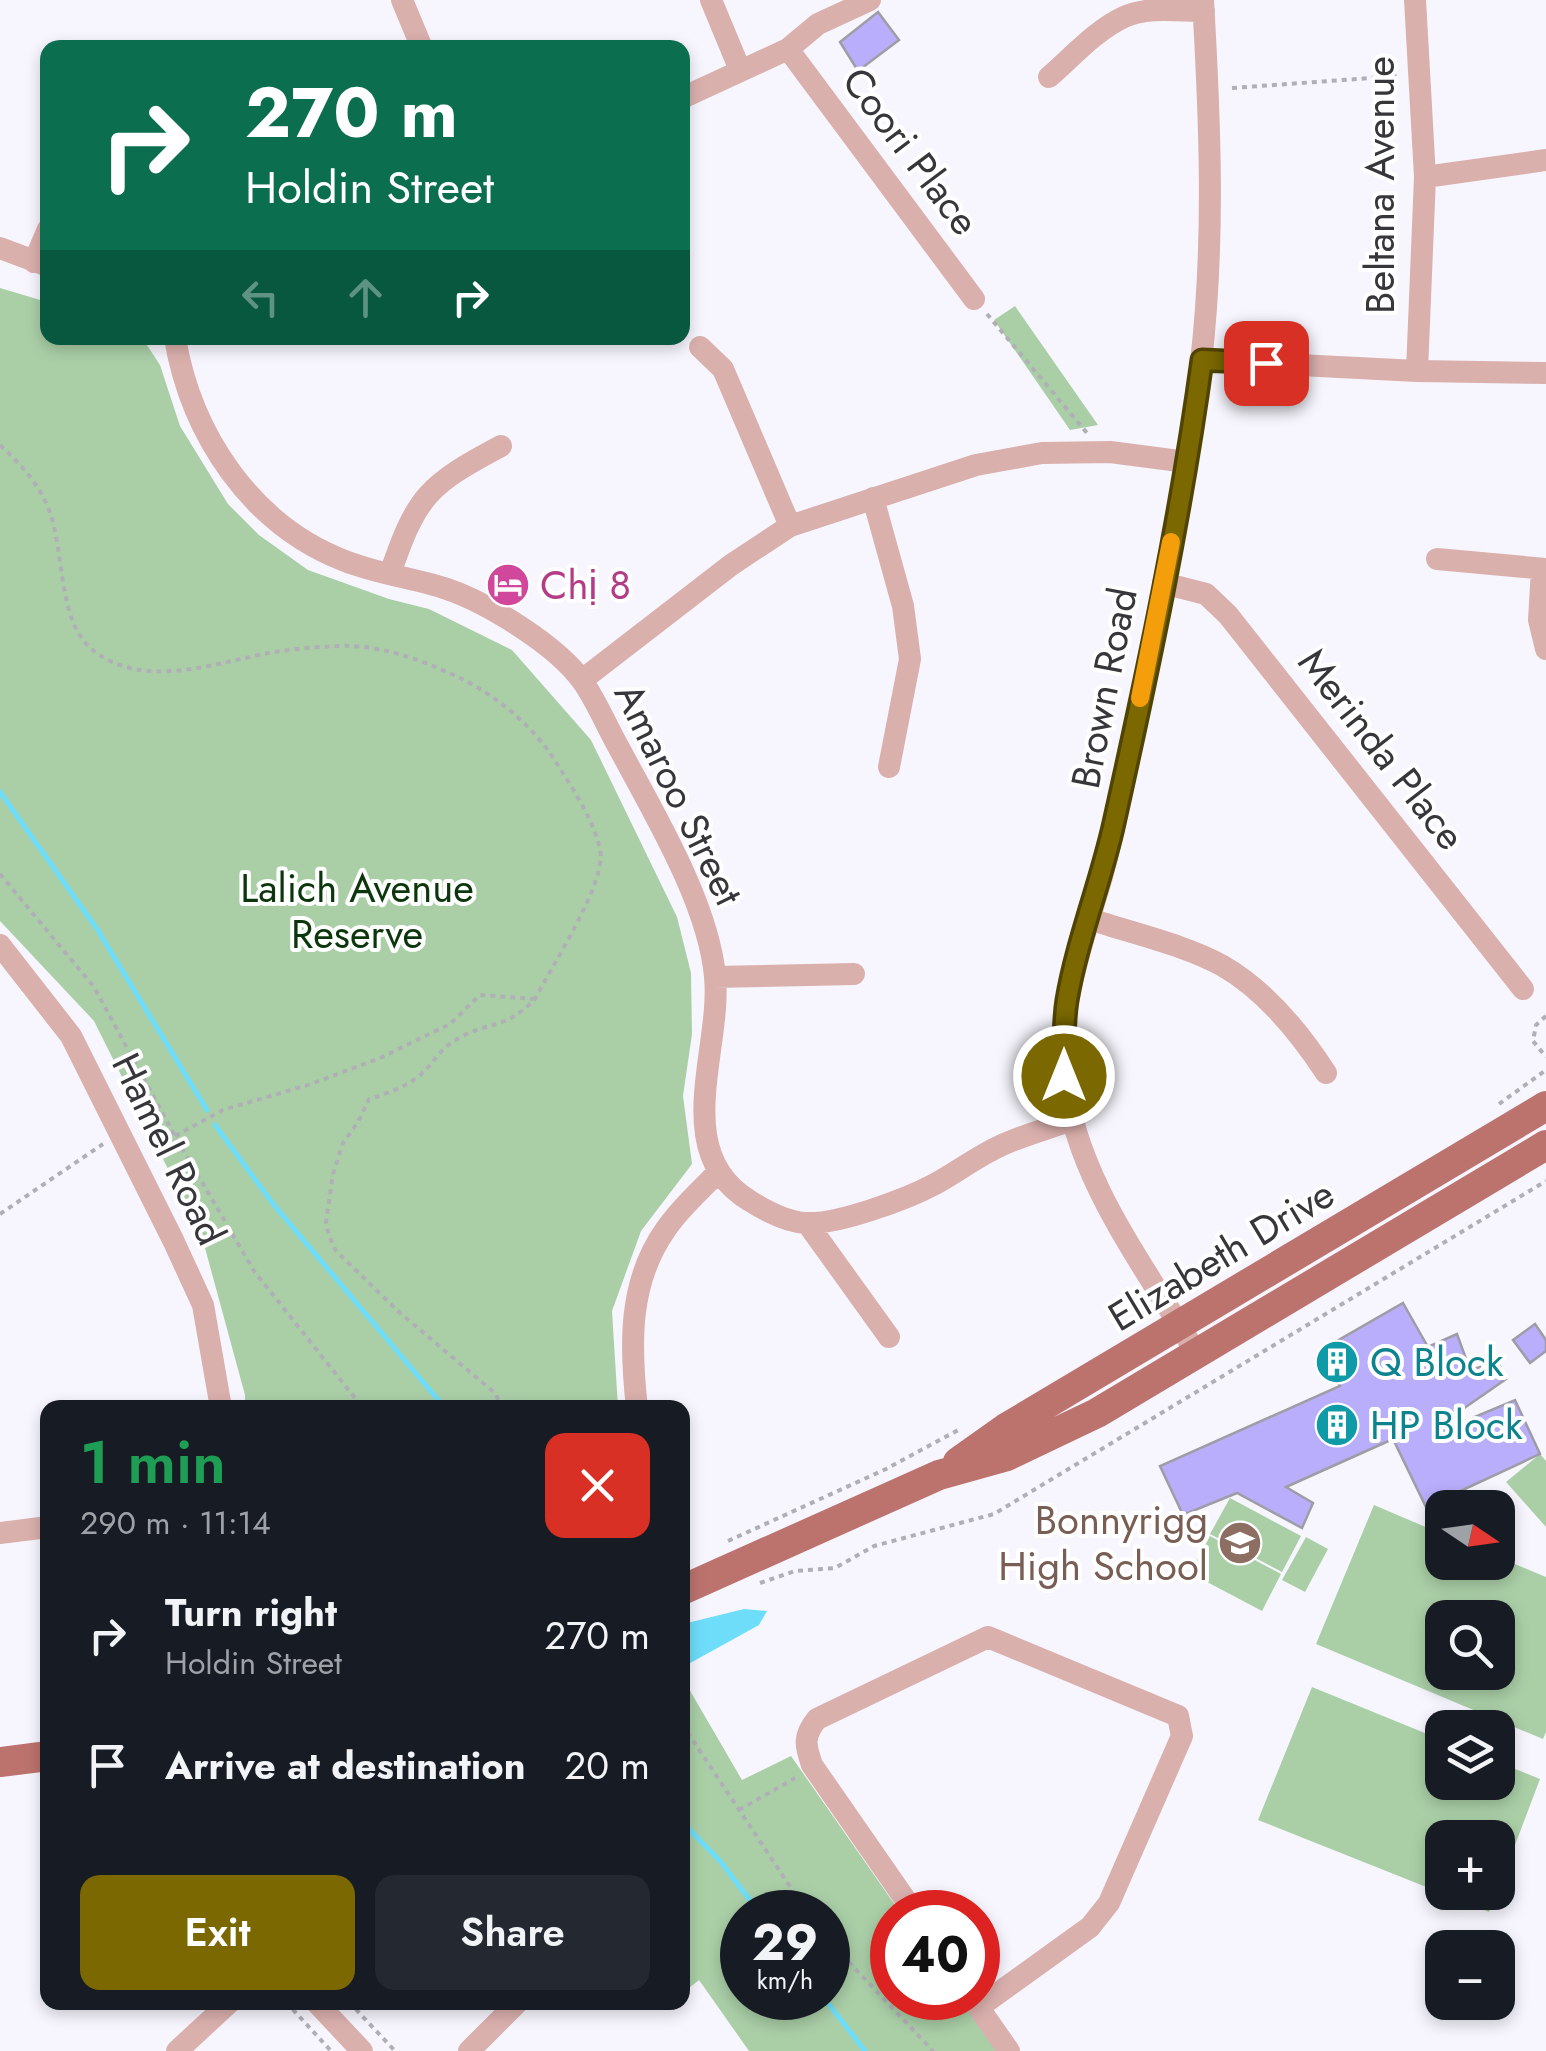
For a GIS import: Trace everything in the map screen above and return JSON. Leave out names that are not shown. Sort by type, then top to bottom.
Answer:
[{"type":"main road","name":"Elizabeth Drive","points":[[939,1475],[1006,1428],[1546,1106]]},
{"type":"main road","name":"Elizabeth Drive","points":[[690,1586],[939,1475],[1007,1456],[1061,1431],[1198,1355],[1546,1145]]},
{"type":"main road","points":[[0,1762],[40,1757]]},
{"type":"street","points":[[402,0],[419,40]]},
{"type":"street","points":[[712,0],[740,70]]},
{"type":"street","points":[[690,94],[788,49],[818,24],[870,0]]},
{"type":"street","name":"Beltana Avenue","points":[[1415,0],[1425,177],[1417,370]]},
{"type":"street","points":[[1050,78],[1103,30],[1126,16],[1204,5]]},
{"type":"street","name":"Brown Road","points":[[1198,1355],[1101,1192],[1071,1120],[1064,1076],[1064,1029],[1068,997],[1118,805],[1163,584],[1202,360],[1211,180],[1204,5]]},
{"type":"street","name":"Coori Place","points":[[788,49],[974,299]]},
{"type":"street","points":[[1425,177],[1546,160]]},
{"type":"street","points":[[0,248],[40,264]]},
{"type":"street","name":"Amaroo Street","points":[[177,345],[185,384],[200,423],[224,464],[286,529],[346,562],[447,589],[483,604],[536,638],[582,680],[684,875],[706,934],[715,977],[712,1043],[703,1105],[706,1143],[718,1172]]},
{"type":"street","points":[[700,347],[723,370],[790,526]]},
{"type":"street","points":[[1202,360],[1546,372]]},
{"type":"street","points":[[390,574],[414,513],[430,490],[451,472],[501,446]]},
{"type":"street","points":[[582,680],[731,565],[790,526],[976,464],[1042,453],[1103,452],[1186,462]]},
{"type":"street","points":[[873,498],[904,606],[910,660],[889,767]]},
{"type":"street","points":[[1438,559],[1544,569],[1539,620],[1546,649]]},
{"type":"street","name":"Merinda Place","points":[[1163,584],[1206,594],[1228,615],[1523,989]]},
{"type":"street","points":[[1090,919],[1223,966],[1262,996],[1301,1035],[1326,1073]]},
{"type":"street","name":"Hamel Road","points":[[0,945],[71,1036],[204,1305],[220,1400]]},
{"type":"street","points":[[715,977],[854,974]]},
{"type":"street","points":[[636,1400],[632,1316],[644,1273],[666,1229],[718,1172],[746,1200],[780,1217],[807,1223],[862,1212],[929,1187],[999,1146],[1071,1120]]},
{"type":"street","points":[[807,1223],[889,1337]]},
{"type":"street","points":[[0,1533],[40,1528]]},
{"type":"street","points":[[899,1890],[808,1754],[808,1730],[828,1711],[988,1638],[1178,1716],[1182,1736],[1109,1903],[1090,1927],[1000,1986]]},
{"type":"street","points":[[177,2051],[221,2010]]},
{"type":"street","points":[[324,2010],[362,2051]]},
{"type":"street","points":[[469,2051],[510,2010]]},
{"type":"street","points":[[987,2020],[1009,2051]]},
{"type":"path","points":[[1232,88],[1419,74]]},
{"type":"path","points":[[974,299],[1103,452]]},
{"type":"path","points":[[0,445],[36,480],[51,514],[74,628],[94,652],[127,667],[166,672],[204,669],[271,653],[323,647],[385,650],[478,686],[543,741],[576,796],[602,852],[598,878],[535,999],[520,1015],[464,1035],[439,1051],[421,1075],[393,1092],[369,1099],[342,1143],[326,1222],[336,1251],[498,1400]]},
{"type":"path","points":[[0,874],[94,988],[254,1271],[358,1400]]},
{"type":"path","points":[[175,1136],[223,1110],[380,1058],[450,1024],[480,996],[535,999]]},
{"type":"path","points":[[1546,1016],[1536,1026],[1533,1041],[1546,1056]]},
{"type":"path","points":[[0,1214],[120,1133]]},
{"type":"path","points":[[716,1546],[886,1469],[966,1426]]},
{"type":"path","points":[[690,1736],[791,1890]]},
{"type":"path","points":[[738,1810],[808,1754]]},
{"type":"path","points":[[850,1963],[932,2051]]},
{"type":"path","points":[[293,2010],[330,2051]]},
{"type":"path","points":[[357,2010],[395,2051]]},
{"type":"green space","name":"Lalich Avenue Reserve","points":[[0,288],[40,300],[40,345],[147,345],[160,365],[180,426],[228,504],[259,535],[308,570],[429,609],[512,650],[591,740],[677,917],[691,973],[692,1034],[683,1096],[692,1164],[641,1231],[612,1311],[618,1400],[245,1400],[202,1237],[94,1021],[0,921]]},
{"type":"green space","points":[[1015,306],[1098,425],[1070,430],[994,320]]},
{"type":"green space","points":[[1540,1454],[1546,1461],[1546,1527],[1515,1490],[1506,1482]]},
{"type":"green space","points":[[1230,1498],[1301,1536],[1282,1572],[1210,1534]]},
{"type":"green space","points":[[1374,1505],[1425,1527],[1425,1580],[1515,1580],[1515,1564],[1546,1577],[1543,1739],[1515,1727],[1515,1710],[1474,1710],[1426,1690],[1515,1690],[1515,1600],[1425,1600],[1425,1690],[1316,1644]]},
{"type":"green space","points":[[1210,1536],[1281,1574],[1262,1611],[1190,1573]]},
{"type":"green space","points":[[1306,1537],[1328,1549],[1305,1592],[1282,1580]]},
{"type":"green space","points":[[1312,1687],[1425,1733],[1425,1800],[1515,1800],[1515,1769],[1540,1779],[1515,1845],[1515,1820],[1425,1820],[1425,1887],[1258,1820]]},
{"type":"green space","points":[[690,1691],[742,1780],[791,1756],[885,1890],[870,1890],[870,2020],[975,2020],[997,2051],[749,2051],[727,2020],[850,2020],[850,1890],[720,1890],[720,2010],[699,1980],[690,1987]]},
{"type":"water","points":[[744,1609],[767,1611],[759,1625],[690,1663],[690,1622]]},
{"type":"building","points":[[878,12],[899,40],[858,71],[840,42]]},
{"type":"building","name":"HP Block","points":[[1403,1303],[1428,1347],[1457,1334],[1470,1370],[1498,1362],[1506,1379],[1447,1420],[1451,1427],[1515,1400],[1540,1454],[1463,1490],[1425,1490],[1425,1505],[1393,1439],[1286,1487],[1313,1503],[1302,1528],[1237,1493],[1183,1515],[1160,1466],[1340,1386],[1322,1355],[1339,1344],[1337,1341]]},
{"type":"building","points":[[1535,1324],[1546,1340],[1546,1351],[1530,1363],[1513,1340]]},
{"type":"waterway","points":[[0,792],[97,929],[207,1110]]},
{"type":"waterway","points":[[215,1125],[274,1205],[438,1400]]},
{"type":"waterway","points":[[690,1830],[742,1890]]},
{"type":"waterway","points":[[841,2020],[865,2051]]},
{"type":"slow traffic","points":[[1140,698],[1171,542]]},
{"type":"place","name":"Chị 8","points":[[508,585]]},
{"type":"place","name":"Q Block","points":[[1337,1362]]},
{"type":"place","name":"HP Block","points":[[1337,1425]]},
{"type":"place","name":"Bonnyrigg High School","points":[[1240,1543]]},
{"type":"route","points":[[1064,1076],[1068,997],[1106,862],[1122,786],[1186,462],[1202,360],[1266,363]]}]
